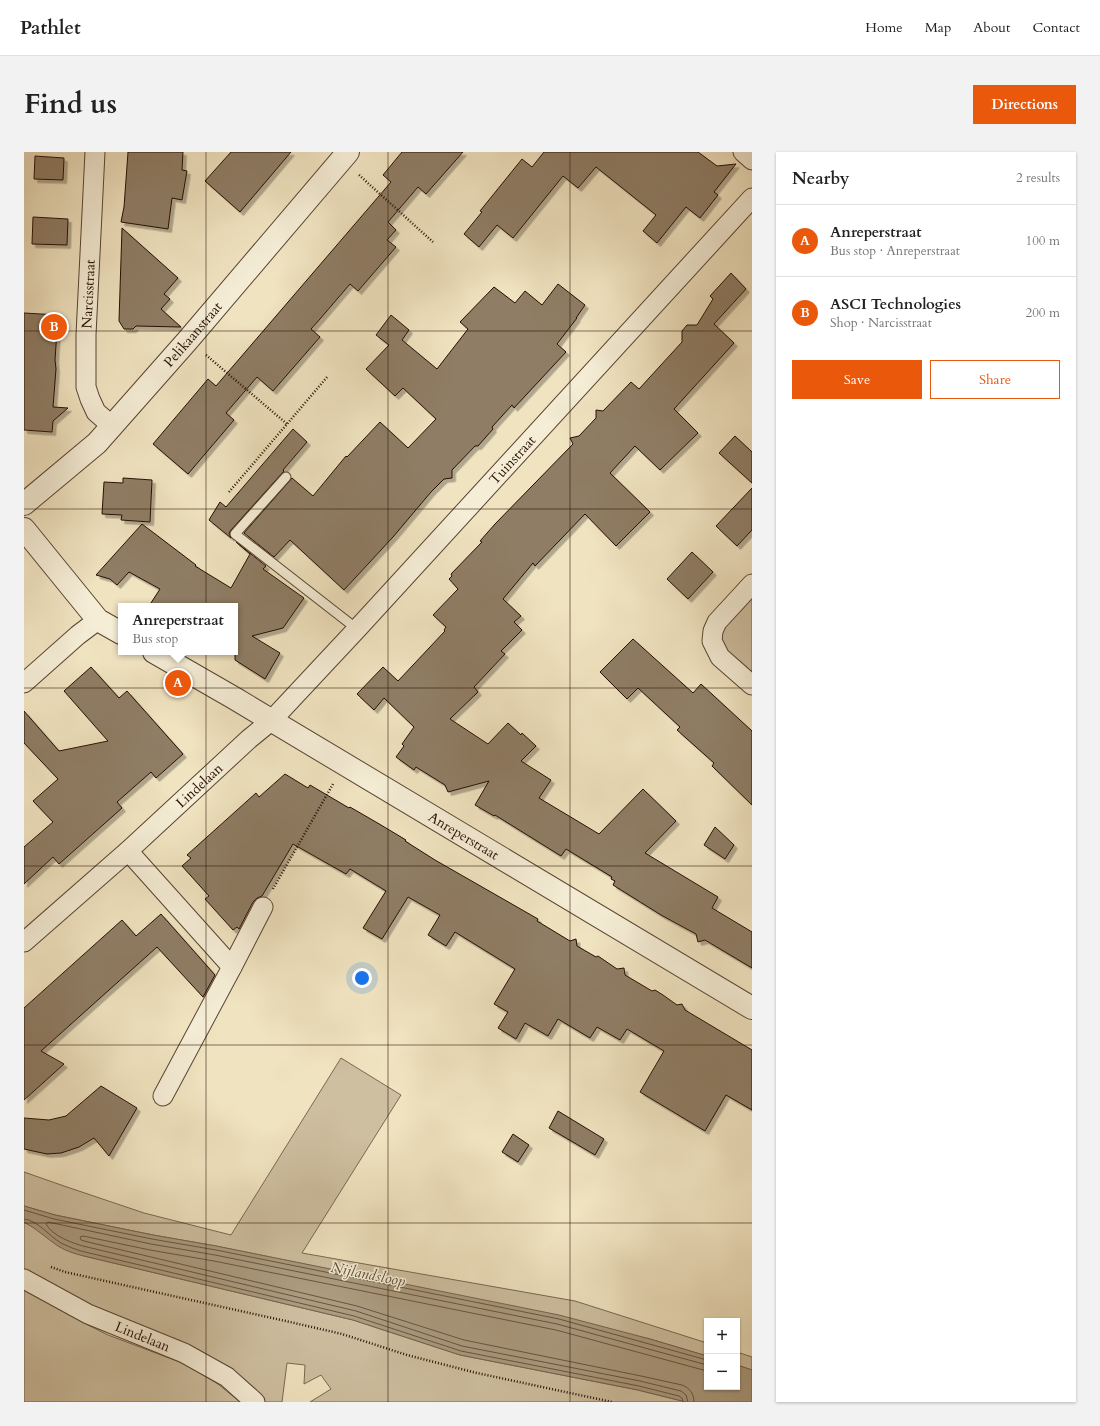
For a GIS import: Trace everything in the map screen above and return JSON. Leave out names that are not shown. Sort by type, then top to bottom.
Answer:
[{"type":"street","name":"Narcisstraat","points":[[95,152],[86,327],[86,381],[90,400],[96,412],[112,426]]},
{"type":"street","name":"Pelikaanstraat","points":[[24,504],[97,443],[188,340],[348,152]]},
{"type":"street","points":[[743,152],[752,160]]},
{"type":"street","name":"Tuinstraat","points":[[271,721],[752,198]]},
{"type":"street","points":[[24,529],[98,620],[118,631]]},
{"type":"street","points":[[752,584],[717,622],[713,631],[712,642],[720,657],[752,685]]},
{"type":"street","points":[[24,683],[78,635],[98,620]]},
{"type":"street","name":"Anreperstraat","points":[[159,655],[752,1008]]},
{"type":"street","name":"Lindelaan","points":[[24,942],[128,851],[249,739],[271,721]]},
{"type":"street","points":[[128,851],[232,967]]},
{"type":"street","points":[[163,1096],[263,907]]},
{"type":"street","name":"Lindelaan","points":[[24,1279],[88,1314],[184,1353],[227,1377],[255,1402]]},
{"type":"lane","points":[[286,477],[235,534],[357,628]]},
{"type":"path","points":[[357,174],[434,242]]},
{"type":"path","points":[[203,352],[287,424]]},
{"type":"path","points":[[229,492],[328,376]]},
{"type":"path","points":[[263,907],[344,764]]},
{"type":"path","points":[[44,1264],[65,1272],[237,1309],[342,1334],[407,1355],[477,1373],[612,1402]]},
{"type":"shaded area","points":[[752,595],[752,671],[748,671],[721,644],[721,633],[726,622]]},
{"type":"shaded area","points":[[341,1058],[401,1095],[302,1253],[575,1301],[704,1342],[704,1355],[650,1339],[441,1292],[55,1215],[24,1206],[24,1172],[144,1213],[231,1235]]},
{"type":"shaded area","points":[[24,1222],[37,1229],[59,1246],[84,1256],[353,1320],[460,1355],[638,1390],[686,1402],[310,1402],[331,1389],[321,1375],[304,1384],[305,1365],[287,1363],[282,1402],[264,1402],[203,1353],[181,1341],[127,1322],[84,1302],[24,1269]]},
{"type":"shaded area","points":[[24,1289],[108,1335],[185,1364],[218,1384],[240,1402],[24,1402]]},
{"type":"shaded area","points":[[740,1353],[752,1357],[752,1370],[740,1366]]},
{"type":"water","points":[[24,1206],[55,1215],[153,1235],[216,1246],[559,1315],[704,1355],[704,1390],[740,1390],[740,1366],[752,1370],[752,1402],[686,1402],[638,1390],[460,1355],[353,1320],[67,1251],[24,1222]]},
{"type":"building","points":[[128,152],[183,152],[182,170],[187,171],[182,200],[172,198],[168,229],[121,222],[124,207]]},
{"type":"building","points":[[231,152],[291,152],[240,212],[205,181]]},
{"type":"building","points":[[402,152],[463,152],[426,194],[418,187],[388,222],[396,230],[387,240],[396,247],[358,291],[350,284],[311,329],[320,337],[273,391],[257,377],[226,413],[234,420],[188,474],[153,444],[208,379],[216,386],[391,182],[383,175]]},
{"type":"building","points":[[544,152],[698,152],[717,166],[736,164],[714,192],[718,195],[700,218],[686,207],[657,243],[643,231],[656,215],[596,167],[578,188],[563,176],[513,238],[497,225],[479,247],[464,234],[482,212],[480,211],[522,159],[532,167]]},
{"type":"building","points":[[35,156],[64,158],[63,180],[34,179]]},
{"type":"building","points":[[33,217],[68,219],[67,245],[32,244]]},
{"type":"building","points":[[122,228],[178,278],[164,294],[170,299],[161,309],[181,327],[136,326],[133,329],[124,329],[119,321]]},
{"type":"building","points":[[731,273],[746,289],[714,324],[734,343],[674,409],[698,433],[660,470],[635,446],[610,473],[650,512],[616,546],[585,514],[535,566],[533,563],[503,599],[521,616],[514,622],[522,630],[501,651],[505,654],[474,687],[478,692],[450,719],[488,744],[508,723],[521,735],[522,733],[536,746],[521,761],[551,780],[539,798],[599,834],[643,789],[676,821],[645,853],[718,897],[712,908],[752,932],[752,968],[705,940],[698,942],[696,934],[661,915],[613,885],[615,881],[611,879],[612,877],[566,849],[561,856],[495,815],[494,816],[475,805],[489,781],[448,792],[445,785],[416,767],[414,770],[396,757],[404,746],[402,744],[414,727],[384,698],[374,710],[357,694],[383,667],[398,681],[445,631],[444,630],[446,627],[433,615],[458,589],[449,579],[452,576],[451,574],[482,542],[480,541],[495,524],[573,444],[570,438],[579,436],[596,418],[596,410],[603,411],[631,382],[639,389],[682,342],[682,331],[687,325],[697,325],[713,299],[710,296]]},
{"type":"building","points":[[558,284],[585,305],[557,344],[566,352],[514,408],[512,405],[492,427],[493,429],[478,446],[475,446],[452,470],[452,478],[444,479],[431,492],[393,537],[344,590],[290,540],[274,557],[244,533],[292,478],[313,496],[346,456],[347,457],[380,422],[408,448],[436,419],[403,388],[395,396],[366,369],[389,345],[376,335],[391,315],[409,330],[402,340],[437,369],[468,329],[460,322],[494,287],[515,303],[525,291],[542,305]]},
{"type":"building","points":[[24,313],[58,315],[53,407],[68,408],[53,421],[52,432],[24,430]]},
{"type":"building","points":[[293,429],[307,442],[283,470],[284,471],[231,530],[229,533],[231,538],[209,520],[220,502],[226,507]]},
{"type":"building","points":[[735,436],[752,452],[752,483],[719,453]]},
{"type":"building","points":[[123,478],[152,480],[150,522],[121,520],[122,515],[102,514],[104,482],[123,483]]},
{"type":"building","points":[[752,488],[752,530],[737,546],[716,526]]},
{"type":"building","points":[[142,524],[196,565],[195,566],[231,588],[250,554],[236,542],[266,566],[263,569],[304,598],[283,628],[252,636],[280,653],[265,679],[235,660],[235,655],[238,655],[238,603],[151,603],[160,589],[129,572],[117,585],[110,579],[96,575]]},
{"type":"building","points":[[692,552],[713,572],[688,599],[667,579]]},
{"type":"building","points":[[633,639],[693,693],[701,684],[752,731],[752,805],[712,766],[714,763],[677,730],[680,727],[638,688],[627,699],[600,672]]},
{"type":"building","points":[[91,667],[119,698],[127,691],[183,754],[156,778],[151,772],[117,802],[122,808],[59,864],[53,857],[24,884],[24,847],[53,822],[33,801],[58,779],[24,743],[24,711],[59,751],[108,741],[64,691]]},
{"type":"building","points":[[285,774],[308,788],[310,785],[381,825],[435,860],[538,919],[537,921],[570,941],[576,939],[577,946],[596,957],[598,956],[617,969],[624,968],[625,975],[652,991],[655,990],[677,1005],[682,1004],[685,1010],[752,1050],[752,1110],[726,1095],[705,1131],[640,1092],[664,1051],[627,1029],[620,1040],[597,1027],[590,1038],[558,1019],[548,1036],[525,1023],[516,1039],[498,1028],[508,1012],[494,1004],[515,969],[455,932],[446,946],[428,935],[440,915],[408,897],[382,939],[363,928],[386,891],[350,869],[346,874],[293,844],[262,896],[253,902],[239,929],[237,927],[233,930],[205,899],[209,896],[182,866],[191,858],[187,855],[256,793],[259,797]]},
{"type":"building","points":[[715,827],[734,845],[725,859],[704,845]]},
{"type":"building","points":[[161,914],[215,975],[203,997],[157,947],[41,1051],[64,1064],[24,1100],[24,1008],[122,920],[136,936]]},
{"type":"building","points":[[101,1086],[137,1108],[109,1156],[94,1138],[79,1147],[61,1153],[47,1154],[24,1149],[24,1118],[49,1120],[66,1116]]},
{"type":"building","points":[[558,1111],[604,1139],[595,1155],[549,1128]]},
{"type":"building","points":[[513,1134],[529,1145],[518,1162],[502,1152]]},
{"type":"place","name":"ASCI Technologies","points":[[54,327]]},
{"type":"place","name":"Anreperstraat","points":[[178,683]]},
{"type":"water label","name":"Nijlandsloop","points":[[368,1274]]}]
